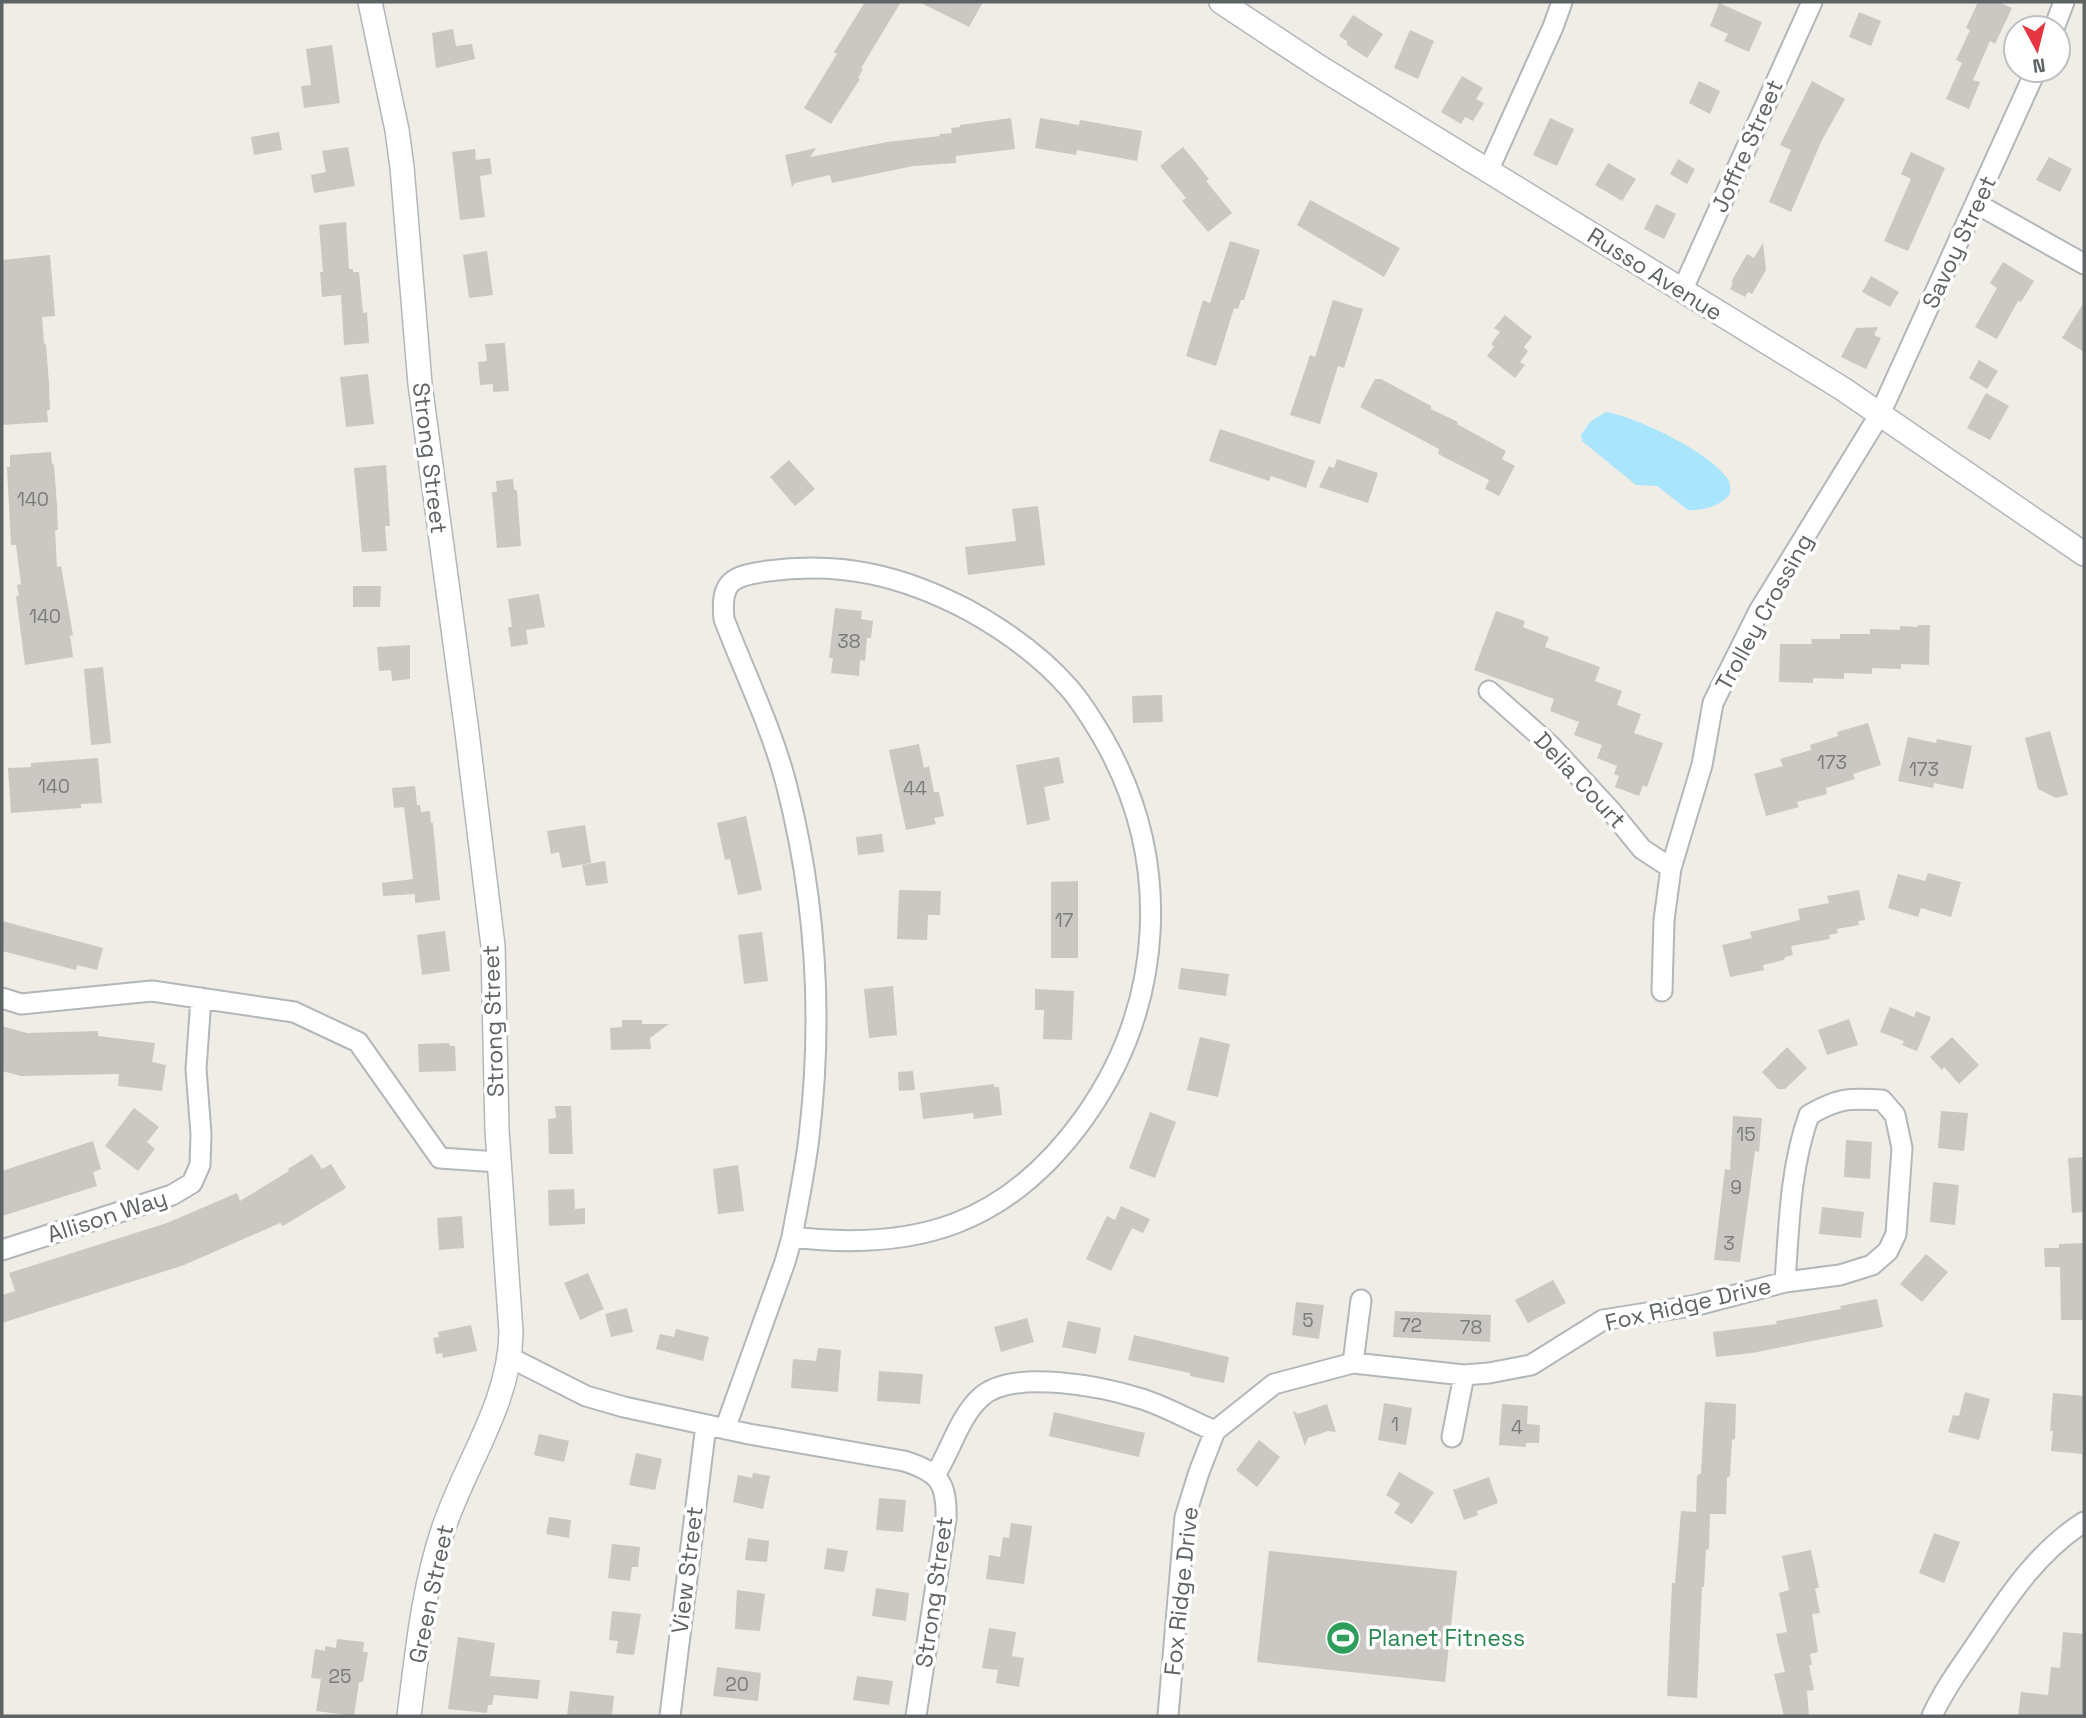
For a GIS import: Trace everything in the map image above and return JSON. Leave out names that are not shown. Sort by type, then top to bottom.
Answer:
[{"type":"street","name":"Strong Street","points":[[370,2],[400,155],[421,396],[467,732],[491,935],[498,1162],[510,1307],[511,1358]]},
{"type":"street","name":"Russo Avenue","points":[[1222,2],[1321,68],[1880,414],[2084,554]]},
{"type":"street","points":[[1488,171],[1562,2]]},
{"type":"street","name":"Joffre Street","points":[[1682,291],[1812,2]]},
{"type":"street","name":"Savoy Street","points":[[1880,414],[2030,84]]},
{"type":"street","points":[[1977,204],[2084,264]]},
{"type":"street","name":"Trolley Crossing","points":[[1662,991],[1664,920],[1671,868],[1702,765],[1713,703],[1759,611],[1880,414]]},
{"type":"street","name":"View Street","points":[[670,1716],[715,1427],[785,1262],[792,1237],[809,1138],[815,1073],[815,957],[799,836],[786,782],[762,710],[724,619],[722,599],[727,586],[743,575],[802,568],[841,569],[876,573],[913,584],[948,600],[988,621],[1009,636],[1069,688],[1093,720],[1114,758],[1137,812],[1147,858],[1151,898],[1150,940],[1140,998],[1116,1066],[1074,1132],[1032,1177],[1009,1196],[975,1217],[942,1229],[869,1242],[834,1242],[792,1237]]},
{"type":"street","name":"Delia Court","points":[[1489,691],[1550,745],[1642,849],[1671,868]]},
{"type":"street","points":[[2,998],[21,1004],[152,991],[293,1012],[358,1042],[440,1158],[498,1162]]},
{"type":"street","name":"Allison Way","points":[[2,1250],[172,1195],[192,1183],[200,1165],[201,1134],[196,1069],[201,998]]},
{"type":"street","name":"Fox Ridge Drive","points":[[1168,1716],[1185,1517],[1199,1472],[1216,1431],[1274,1384],[1353,1363],[1464,1375],[1531,1365],[1603,1320],[1697,1305],[1785,1282],[1840,1275],[1872,1265],[1888,1251],[1896,1234],[1902,1148],[1895,1115],[1882,1100],[1856,1098],[1832,1101],[1809,1115],[1794,1167],[1785,1282]]},
{"type":"street","points":[[1353,1363],[1361,1300]]},
{"type":"street","points":[[511,1358],[586,1396],[624,1407],[715,1427],[904,1461],[925,1467],[935,1475],[969,1410],[983,1395],[998,1387],[1035,1381],[1072,1384],[1142,1399],[1216,1431]]},
{"type":"street","name":"Green Street","points":[[409,1716],[426,1596],[443,1530],[457,1490],[496,1406],[511,1358]]},
{"type":"street","points":[[1452,1437],[1464,1375]]},
{"type":"street","name":"Strong Street","points":[[916,1716],[946,1519],[946,1497],[942,1483],[935,1475]]},
{"type":"street","points":[[1932,1716],[1942,1693],[2010,1592],[2040,1557],[2068,1532],[2084,1522]]},
{"type":"water","points":[[1606,412],[1653,428],[1705,457],[1727,478],[1730,494],[1711,507],[1688,510],[1657,486],[1636,485],[1582,441],[1581,435],[1591,421]]},
{"type":"building","points":[[865,2],[901,2],[861,68],[860,79],[831,124],[804,108]]},
{"type":"building","points":[[919,2],[983,2],[969,27]]},
{"type":"building","points":[[1978,2],[1998,2],[2012,8],[2009,14],[2002,14],[2002,29],[1995,44],[1990,41],[1973,80],[1980,82],[1969,109],[1946,99],[1962,63],[1956,60],[1970,30],[1966,28]]},
{"type":"building","points":[[1719,3],[1762,22],[1749,52],[1724,41],[1728,34],[1710,26]]},
{"type":"building","points":[[1859,12],[1881,21],[1871,46],[1849,37]]},
{"type":"building","points":[[1353,15],[1383,34],[1367,58],[1347,45],[1347,41],[1339,36]]},
{"type":"building","points":[[453,29],[456,46],[472,44],[475,59],[436,68],[432,33]]},
{"type":"building","points":[[1410,30],[1434,41],[1418,79],[1394,68]]},
{"type":"building","points":[[332,45],[340,103],[304,108],[301,86],[311,85],[306,49]]},
{"type":"building","points":[[1462,76],[1483,88],[1476,99],[1484,103],[1473,121],[1465,117],[1461,124],[1441,112]]},
{"type":"building","points":[[1699,81],[1720,91],[1710,114],[1689,103]]},
{"type":"building","points":[[1812,81],[1845,99],[1822,140],[1791,212],[1769,202],[1791,150],[1780,145]]},
{"type":"building","points":[[1011,118],[1015,149],[956,156],[956,163],[913,166],[832,183],[830,175],[795,183],[792,187],[785,155],[816,148],[810,157],[887,142],[940,136],[939,134],[952,133],[951,128],[960,125]]},
{"type":"building","points":[[1040,118],[1079,125],[1080,120],[1142,131],[1137,161],[1077,150],[1076,155],[1035,148]]},
{"type":"building","points":[[1550,118],[1574,129],[1557,166],[1533,155]]},
{"type":"building","points":[[279,132],[282,150],[254,155],[251,137]]},
{"type":"building","points":[[348,147],[355,186],[314,193],[311,175],[326,172],[322,151]]},
{"type":"building","points":[[1183,147],[1232,213],[1208,232],[1182,201],[1186,198],[1160,166]]},
{"type":"building","points":[[475,149],[476,160],[490,158],[492,174],[480,176],[485,217],[460,220],[452,152]]},
{"type":"building","points":[[1911,152],[1945,168],[1908,251],[1884,241],[1911,179],[1901,174]]},
{"type":"building","points":[[2049,157],[2072,169],[2060,192],[2036,180]]},
{"type":"building","points":[[1678,159],[1695,169],[1687,184],[1670,174]]},
{"type":"building","points":[[1608,163],[1636,179],[1622,201],[1595,185]]},
{"type":"building","points":[[1310,200],[1400,248],[1384,277],[1297,225]]},
{"type":"building","points":[[1656,204],[1676,214],[1664,239],[1644,229]]},
{"type":"building","points":[[346,222],[349,269],[359,272],[363,313],[367,312],[369,343],[344,345],[341,295],[322,297],[319,225]]},
{"type":"building","points":[[1230,241],[1260,250],[1244,300],[1241,300],[1238,309],[1234,308],[1216,366],[1186,356],[1203,300],[1210,303]]},
{"type":"building","points":[[1763,243],[1766,270],[1752,294],[1748,292],[1745,297],[1730,289],[1733,283],[1731,282],[1747,254],[1754,258]]},
{"type":"building","points":[[487,251],[493,295],[469,298],[463,255]]},
{"type":"building","points":[[50,255],[55,316],[42,317],[49,384],[48,422],[2,425],[2,260]]},
{"type":"building","points":[[2003,262],[2034,281],[2021,302],[2018,301],[1997,339],[1975,327],[1997,288],[1990,283]]},
{"type":"building","points":[[1871,276],[1899,292],[1890,307],[1862,292]]},
{"type":"building","points":[[1333,300],[1363,309],[1344,368],[1338,366],[1320,424],[1290,415],[1310,355],[1315,357]]},
{"type":"building","points":[[2084,302],[2084,352],[2062,338]]},
{"type":"building","points":[[1505,315],[1532,337],[1524,347],[1528,351],[1520,362],[1525,365],[1515,378],[1487,356],[1494,347],[1491,344],[1500,332],[1494,328]]},
{"type":"building","points":[[1878,327],[1874,335],[1881,338],[1866,369],[1841,357],[1856,328]]},
{"type":"building","points":[[505,343],[509,391],[493,392],[493,384],[480,385],[478,362],[487,361],[485,344]]},
{"type":"building","points":[[1979,360],[1998,371],[1987,389],[1969,378]]},
{"type":"building","points":[[368,374],[374,424],[346,427],[340,377]]},
{"type":"building","points":[[1375,379],[1381,379],[1431,406],[1431,409],[1506,451],[1502,459],[1515,466],[1499,496],[1485,489],[1489,480],[1438,454],[1439,449],[1360,407]]},
{"type":"building","points":[[1986,393],[2009,406],[1990,440],[1967,428]]},
{"type":"building","points":[[1220,429],[1315,461],[1306,488],[1271,476],[1269,481],[1209,461]]},
{"type":"building","points":[[51,452],[57,505],[57,567],[61,566],[73,635],[70,636],[73,657],[25,665],[16,596],[19,596],[17,585],[21,584],[16,545],[11,545],[7,467],[10,467],[10,455]]},
{"type":"building","points":[[1337,459],[1378,473],[1368,503],[1319,487],[1329,466],[1334,468]]},
{"type":"building","points":[[789,460],[815,489],[795,506],[770,477]]},
{"type":"building","points":[[386,465],[390,526],[385,526],[387,551],[362,552],[354,468]]},
{"type":"building","points":[[513,479],[514,489],[517,491],[521,546],[497,548],[492,492],[497,492],[496,481]]},
{"type":"building","points":[[1038,506],[1045,565],[968,575],[965,547],[1016,541],[1012,509]]},
{"type":"building","points":[[353,586],[381,586],[380,607],[353,607]]},
{"type":"building","points":[[539,594],[545,627],[526,630],[528,644],[511,647],[508,627],[512,627],[508,599]]},
{"type":"building","points":[[835,608],[862,611],[861,619],[873,621],[871,638],[867,638],[865,661],[860,660],[859,676],[831,673],[833,658],[829,658]]},
{"type":"building","points":[[1496,611],[1525,621],[1523,627],[1549,637],[1545,647],[1600,667],[1595,681],[1622,691],[1617,705],[1641,714],[1634,733],[1663,743],[1647,787],[1643,785],[1639,796],[1615,787],[1619,776],[1614,774],[1617,766],[1597,758],[1602,745],[1574,735],[1579,722],[1550,711],[1554,699],[1474,670]]},
{"type":"building","points":[[1930,625],[1929,665],[1901,664],[1901,669],[1872,668],[1872,674],[1844,673],[1844,679],[1813,678],[1813,683],[1779,682],[1780,644],[1812,644],[1811,639],[1840,639],[1840,634],[1870,634],[1870,629],[1900,630],[1900,626]]},
{"type":"building","points":[[410,645],[410,679],[392,681],[391,670],[379,671],[377,647]]},
{"type":"building","points":[[103,667],[111,743],[91,745],[84,669]]},
{"type":"building","points":[[1162,695],[1163,722],[1133,723],[1132,696]]},
{"type":"building","points":[[1868,723],[1881,765],[1853,774],[1855,779],[1826,788],[1827,794],[1797,802],[1799,807],[1766,816],[1754,774],[1783,766],[1780,759],[1811,750],[1810,745],[1838,736],[1837,732]]},
{"type":"building","points":[[2050,731],[2068,795],[2056,798],[2038,789],[2025,738]]},
{"type":"building","points":[[1908,737],[1972,746],[1963,789],[1934,783],[1933,788],[1898,781]]},
{"type":"building","points":[[919,744],[924,768],[929,766],[934,792],[939,792],[944,816],[934,818],[936,824],[906,830],[889,750]]},
{"type":"building","points":[[1059,757],[1064,783],[1044,787],[1050,820],[1027,825],[1016,765]]},
{"type":"building","points":[[98,758],[102,803],[81,804],[81,808],[11,813],[8,768],[31,767],[31,763]]},
{"type":"building","points":[[415,786],[417,805],[420,805],[421,812],[430,811],[433,823],[440,900],[415,903],[415,894],[383,896],[382,883],[413,879],[404,807],[394,808],[392,788]]},
{"type":"building","points":[[746,816],[762,890],[738,895],[730,859],[725,860],[717,823]]},
{"type":"building","points":[[585,825],[591,863],[562,868],[559,852],[551,854],[547,831]]},
{"type":"building","points":[[882,834],[884,852],[858,855],[856,837]]},
{"type":"building","points":[[605,861],[608,883],[586,886],[582,865]]},
{"type":"building","points":[[1928,873],[1961,882],[1951,917],[1921,908],[1918,917],[1888,908],[1898,874],[1925,881]]},
{"type":"building","points":[[1078,881],[1078,958],[1051,958],[1051,882]]},
{"type":"building","points":[[899,890],[941,891],[940,915],[928,915],[927,940],[897,939]]},
{"type":"building","points":[[1859,890],[1865,920],[1858,921],[1859,925],[1837,929],[1838,933],[1829,935],[1830,939],[1791,946],[1793,955],[1763,965],[1764,970],[1730,977],[1722,945],[1752,938],[1750,932],[1800,920],[1798,909],[1829,903],[1827,896]]},
{"type":"building","points":[[2,921],[103,948],[97,970],[77,965],[76,970],[2,951]]},
{"type":"building","points":[[445,931],[450,971],[422,975],[417,935]]},
{"type":"building","points":[[762,932],[768,981],[744,984],[738,935]]},
{"type":"building","points":[[1181,968],[1229,974],[1226,996],[1178,989]]},
{"type":"building","points":[[893,986],[897,1035],[869,1038],[864,989]]},
{"type":"building","points":[[1035,989],[1074,991],[1072,1040],[1043,1039],[1044,1010],[1035,1010]]},
{"type":"building","points":[[1890,1007],[1914,1017],[1916,1011],[1931,1017],[1917,1051],[1902,1045],[1904,1041],[1880,1032]]},
{"type":"building","points":[[1849,1019],[1858,1045],[1827,1055],[1818,1030]]},
{"type":"building","points":[[622,1020],[642,1020],[642,1024],[669,1024],[650,1038],[651,1049],[611,1050],[610,1028],[622,1027]]},
{"type":"building","points":[[2,1026],[27,1033],[98,1031],[98,1036],[155,1043],[152,1062],[166,1065],[162,1091],[118,1086],[119,1074],[21,1076],[2,1071]]},
{"type":"building","points":[[1200,1037],[1230,1044],[1218,1097],[1187,1090]]},
{"type":"building","points":[[1952,1037],[1979,1065],[1959,1084],[1944,1067],[1942,1070],[1930,1057]]},
{"type":"building","points":[[449,1043],[450,1046],[455,1046],[456,1071],[419,1072],[418,1044]]},
{"type":"building","points":[[1787,1047],[1807,1068],[1785,1089],[1778,1089],[1762,1072]]},
{"type":"building","points":[[913,1071],[915,1090],[899,1091],[898,1072]]},
{"type":"building","points":[[994,1084],[994,1087],[999,1087],[1002,1115],[974,1119],[973,1113],[923,1119],[920,1093]]},
{"type":"building","points":[[555,1106],[571,1106],[573,1154],[549,1154],[548,1119],[556,1118]]},
{"type":"building","points":[[134,1108],[159,1127],[147,1142],[155,1149],[138,1171],[105,1146]]},
{"type":"building","points":[[1941,1111],[1968,1113],[1964,1151],[1938,1148]]},
{"type":"building","points":[[1150,1112],[1176,1122],[1155,1178],[1129,1168]]},
{"type":"building","points":[[1733,1116],[1762,1118],[1759,1152],[1755,1151],[1740,1262],[1714,1260],[1725,1169],[1730,1170]]},
{"type":"building","points":[[1846,1140],[1872,1142],[1870,1179],[1844,1177]]},
{"type":"building","points":[[93,1141],[101,1169],[93,1172],[97,1186],[2,1216],[2,1171]]},
{"type":"building","points":[[312,1154],[322,1169],[331,1164],[346,1188],[283,1226],[280,1223],[184,1265],[2,1323],[2,1295],[15,1291],[9,1273],[167,1223],[237,1193],[240,1201]]},
{"type":"building","points":[[2084,1157],[2084,1212],[2072,1213],[2068,1158]]},
{"type":"building","points":[[738,1165],[744,1211],[718,1214],[713,1169]]},
{"type":"building","points":[[1933,1182],[1959,1185],[1955,1225],[1930,1222]]},
{"type":"building","points":[[574,1189],[575,1209],[585,1208],[585,1224],[549,1226],[548,1190]]},
{"type":"building","points":[[1121,1206],[1150,1219],[1143,1233],[1132,1228],[1111,1271],[1086,1259],[1107,1216],[1115,1220]]},
{"type":"building","points":[[1822,1207],[1864,1212],[1861,1238],[1819,1234]]},
{"type":"building","points":[[462,1216],[464,1248],[439,1250],[437,1218]]},
{"type":"building","points":[[2084,1243],[2084,1320],[2061,1320],[2060,1267],[2045,1267],[2044,1248],[2059,1248],[2059,1244]]},
{"type":"building","points":[[1926,1254],[1948,1272],[1922,1302],[1900,1284]]},
{"type":"building","points":[[588,1273],[604,1309],[580,1320],[564,1283]]},
{"type":"building","points":[[1553,1280],[1566,1303],[1528,1323],[1515,1300]]},
{"type":"building","points":[[1877,1299],[1883,1327],[1752,1353],[1716,1357],[1713,1332],[1777,1324],[1776,1321],[1841,1309],[1840,1306]]},
{"type":"building","points":[[1296,1302],[1324,1305],[1319,1339],[1292,1335]]},
{"type":"building","points":[[627,1308],[633,1332],[611,1337],[605,1314]]},
{"type":"building","points":[[1395,1311],[1491,1315],[1490,1342],[1393,1337]]},
{"type":"building","points":[[1027,1318],[1034,1342],[1001,1352],[994,1327]]},
{"type":"building","points":[[1068,1321],[1101,1328],[1096,1354],[1062,1347]]},
{"type":"building","points":[[471,1325],[477,1351],[443,1358],[442,1353],[436,1354],[433,1338],[439,1337],[438,1332]]},
{"type":"building","points":[[676,1329],[709,1337],[703,1361],[656,1349],[660,1334],[674,1337]]},
{"type":"building","points":[[1134,1335],[1229,1357],[1224,1383],[1128,1360]]},
{"type":"building","points":[[818,1348],[841,1350],[838,1392],[791,1388],[793,1359],[816,1361]]},
{"type":"building","points":[[879,1371],[923,1374],[920,1404],[877,1401]]},
{"type":"building","points":[[1965,1392],[1990,1399],[1979,1440],[1948,1432],[1953,1415],[1959,1416]]},
{"type":"building","points":[[2053,1393],[2084,1396],[2082,1454],[2051,1451]]},
{"type":"building","points":[[1705,1402],[1736,1404],[1735,1439],[1732,1440],[1730,1476],[1727,1478],[1726,1514],[1710,1514],[1709,1549],[1706,1550],[1702,1587],[1697,1698],[1667,1696],[1672,1583],[1675,1583],[1681,1511],[1696,1512]]},
{"type":"building","points":[[1384,1403],[1412,1408],[1406,1445],[1378,1440]]},
{"type":"building","points":[[1327,1404],[1336,1432],[1328,1431],[1308,1438],[1305,1446],[1293,1411],[1298,1414]]},
{"type":"building","points":[[1502,1404],[1528,1406],[1527,1424],[1540,1425],[1539,1443],[1526,1443],[1526,1447],[1499,1445]]},
{"type":"building","points":[[1054,1412],[1145,1433],[1139,1457],[1049,1436]]},
{"type":"building","points":[[539,1434],[569,1441],[564,1462],[534,1455]]},
{"type":"building","points":[[1259,1440],[1280,1457],[1257,1487],[1236,1470]]},
{"type":"building","points":[[636,1453],[662,1459],[655,1490],[629,1485]]},
{"type":"building","points":[[1399,1472],[1434,1492],[1412,1524],[1394,1513],[1400,1504],[1386,1495]]},
{"type":"building","points":[[753,1473],[770,1476],[763,1509],[733,1502],[738,1475],[752,1478]]},
{"type":"building","points":[[1489,1477],[1498,1503],[1477,1511],[1478,1515],[1464,1520],[1453,1490]]},
{"type":"building","points":[[879,1498],[906,1500],[903,1532],[876,1530]]},
{"type":"building","points":[[549,1517],[571,1520],[569,1538],[546,1534]]},
{"type":"building","points":[[1011,1523],[1032,1526],[1024,1584],[986,1579],[989,1555],[1000,1557],[1003,1537],[1009,1538]]},
{"type":"building","points":[[1934,1533],[1960,1542],[1944,1583],[1919,1573]]},
{"type":"building","points":[[748,1538],[769,1541],[767,1562],[745,1560]]},
{"type":"building","points":[[612,1544],[640,1547],[638,1567],[632,1567],[630,1581],[608,1578]]},
{"type":"building","points":[[827,1548],[848,1551],[844,1572],[824,1569]]},
{"type":"building","points":[[1811,1550],[1819,1588],[1815,1588],[1820,1613],[1812,1614],[1818,1652],[1810,1654],[1812,1665],[1809,1665],[1814,1690],[1807,1691],[1809,1716],[1784,1716],[1774,1674],[1785,1672],[1776,1634],[1787,1632],[1779,1593],[1789,1590],[1782,1556]]},
{"type":"building","points":[[1269,1551],[1457,1571],[1445,1682],[1257,1662]]},
{"type":"building","points":[[876,1588],[909,1593],[906,1621],[872,1616]]},
{"type":"building","points":[[737,1590],[765,1594],[760,1631],[735,1629]]},
{"type":"building","points":[[612,1611],[641,1614],[634,1655],[616,1653],[618,1641],[609,1640]]},
{"type":"building","points":[[989,1628],[1016,1632],[1012,1656],[1024,1658],[1019,1687],[996,1683],[998,1670],[982,1668]]},
{"type":"building","points":[[2063,1632],[2084,1634],[2084,1716],[2018,1716],[2021,1692],[2048,1695],[2051,1667],[2060,1668]]},
{"type":"building","points":[[458,1637],[495,1643],[490,1676],[540,1680],[538,1699],[494,1695],[487,1713],[448,1709]]},
{"type":"building","points":[[337,1639],[364,1642],[363,1652],[368,1652],[363,1682],[359,1682],[354,1716],[316,1711],[321,1679],[311,1678],[315,1649],[325,1651],[325,1646],[336,1648]]},
{"type":"building","points":[[717,1667],[761,1673],[758,1701],[713,1696]]},
{"type":"building","points":[[857,1676],[893,1681],[889,1705],[853,1700]]},
{"type":"building","points":[[570,1691],[614,1696],[612,1716],[567,1716]]},
{"type":"place","name":"Planet Fitness","points":[[1343,1638]]}]
